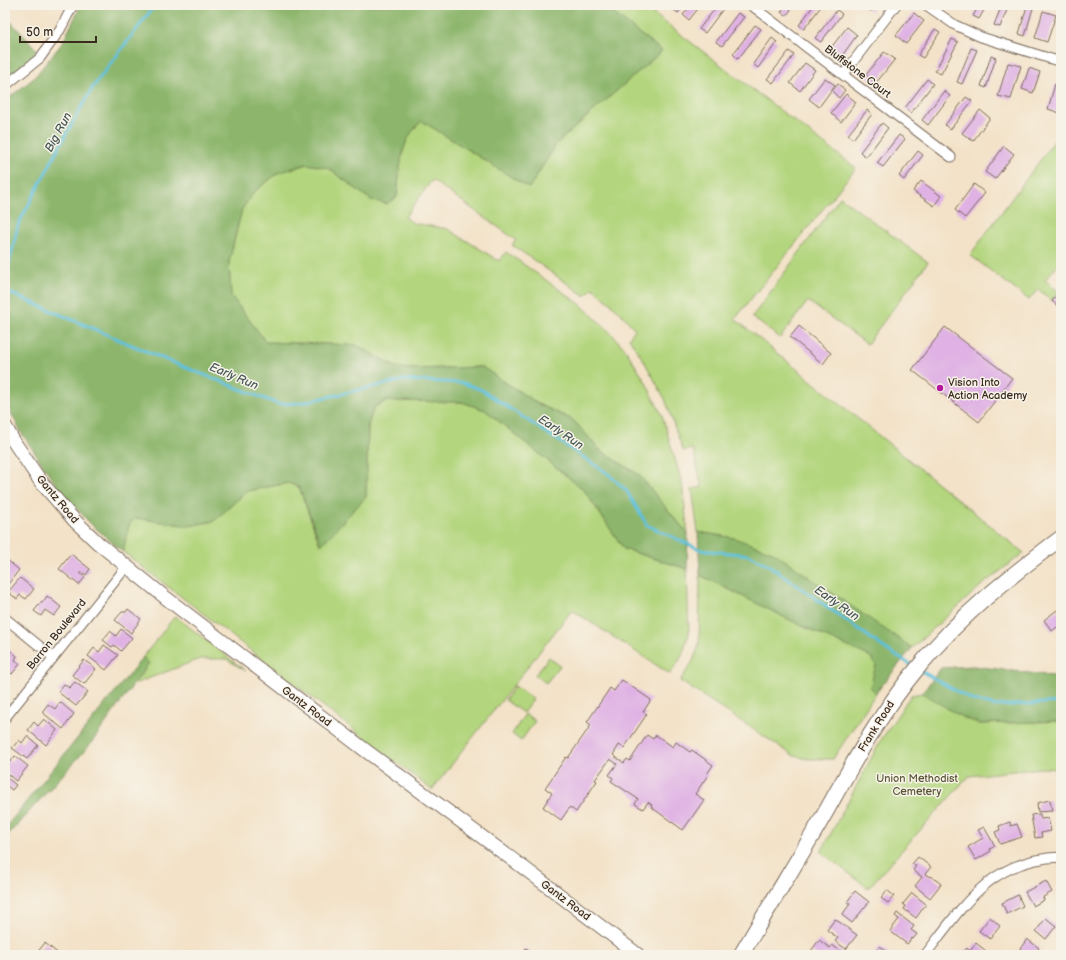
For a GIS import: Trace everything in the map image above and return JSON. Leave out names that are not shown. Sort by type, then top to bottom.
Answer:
[{"type":"main road","name":"Gantz Road","points":[[5,426],[14,442],[53,496],[75,521],[98,543],[166,598],[365,750],[638,955]]},
{"type":"main road","name":"Frank Road","points":[[741,955],[864,746],[887,709],[909,678],[931,651],[970,610],[1061,538]]},
{"type":"street","points":[[5,86],[40,58],[60,30],[73,5]]},
{"type":"street","name":"Bluffstone Court","points":[[751,5],[951,157]]},
{"type":"street","points":[[843,75],[896,5]]},
{"type":"street","points":[[926,5],[954,25],[980,37],[1061,61]]},
{"type":"street","name":"Barron Boulevard","points":[[5,718],[127,566]]},
{"type":"street","points":[[5,618],[53,657]]},
{"type":"street","points":[[925,955],[960,910],[974,894],[990,880],[1029,861],[1049,857],[1061,857]]},
{"type":"green space","points":[[81,5],[603,5],[662,51],[557,143],[529,188],[422,121],[414,128],[405,146],[400,166],[397,197],[387,204],[371,200],[328,168],[307,164],[278,173],[254,192],[242,209],[229,262],[231,296],[266,342],[356,345],[396,367],[409,369],[482,367],[538,404],[573,420],[600,450],[639,475],[688,534],[687,569],[624,549],[584,490],[485,410],[462,402],[387,401],[374,407],[368,425],[366,497],[321,545],[299,487],[288,483],[247,491],[214,521],[189,526],[136,518],[129,525],[123,552],[90,523],[59,489],[21,432],[5,401],[5,101],[34,78],[63,42]]},
{"type":"green space","points":[[603,5],[642,5],[856,168],[735,319],[1024,553],[983,584],[912,648],[734,538],[698,532],[692,489],[702,487],[693,449],[683,451],[665,399],[644,361],[629,338],[635,329],[617,309],[593,288],[585,296],[512,245],[516,240],[432,180],[405,217],[413,223],[448,229],[499,261],[506,252],[580,304],[609,331],[625,349],[644,379],[662,415],[682,483],[688,534],[639,475],[600,450],[573,420],[538,404],[482,367],[409,369],[396,367],[356,345],[266,342],[231,296],[229,262],[242,209],[254,192],[278,173],[307,164],[328,168],[371,200],[397,197],[400,166],[405,146],[414,128],[422,121],[529,188],[557,143],[662,51]]},
{"type":"green space","points":[[5,19],[12,23],[38,51],[5,81]]},
{"type":"green space","points":[[1061,132],[1061,261],[1045,280],[1059,292],[1052,301],[1038,289],[1029,300],[970,255]]},
{"type":"green space","points":[[840,197],[928,262],[867,344],[808,301],[780,338],[752,317]]},
{"type":"green space","points":[[387,401],[462,402],[485,410],[584,490],[624,549],[687,569],[689,633],[682,656],[670,674],[572,610],[432,790],[123,552],[129,525],[136,518],[189,526],[214,521],[247,491],[289,483],[299,487],[320,545],[366,497],[368,425],[374,407]]},
{"type":"green space","points":[[698,532],[734,538],[773,552],[912,648],[876,693],[870,687],[876,665],[871,657],[802,626],[700,575]]},
{"type":"green space","points":[[700,575],[802,626],[871,657],[877,665],[870,687],[876,693],[833,759],[808,759],[794,756],[680,681],[693,661],[699,645]]},
{"type":"green space","points":[[175,616],[246,671],[226,659],[200,659],[134,684],[149,663],[143,657]]},
{"type":"green space","points":[[143,657],[149,663],[89,746],[5,838],[5,828]]},
{"type":"green space","points":[[549,657],[560,666],[546,683],[535,675]]},
{"type":"green space","points":[[973,666],[1061,677],[1061,721],[980,724],[962,717],[922,693],[941,668]]},
{"type":"green space","points":[[515,686],[533,699],[523,713],[505,700]]},
{"type":"green space","name":"Union Methodist Cemetery","points":[[922,693],[962,717],[980,724],[1061,721],[1061,769],[1041,768],[969,776],[868,888],[821,852],[881,740],[911,695]]},
{"type":"green space","points":[[525,714],[535,721],[521,741],[512,734]]},
{"type":"building","points":[[667,5],[684,5],[678,13]]},
{"type":"building","points":[[691,5],[701,5],[689,20],[683,15]]},
{"type":"building","points":[[718,5],[726,5],[705,33],[699,29]]},
{"type":"building","points":[[786,5],[795,5],[786,16],[781,12]]},
{"type":"building","points":[[814,5],[822,5],[804,29],[799,25]]},
{"type":"building","points":[[862,5],[876,5],[871,11]]},
{"type":"building","points":[[979,5],[987,5],[979,19],[973,16]]},
{"type":"building","points":[[1002,5],[1009,5],[1000,27],[994,25]]},
{"type":"building","points":[[1027,6],[1033,8],[1025,36],[1019,34]]},
{"type":"building","points":[[837,10],[842,14],[821,42],[815,38]]},
{"type":"building","points":[[1043,11],[1056,15],[1047,42],[1035,38]]},
{"type":"building","points":[[738,13],[744,17],[722,46],[716,42]]},
{"type":"building","points":[[914,13],[924,21],[906,44],[896,35]]},
{"type":"building","points":[[755,25],[761,29],[738,59],[733,54]]},
{"type":"building","points":[[847,27],[857,35],[841,57],[830,49]]},
{"type":"building","points":[[935,29],[940,32],[923,58],[918,55]]},
{"type":"building","points":[[772,38],[777,42],[758,68],[753,64]]},
{"type":"building","points":[[952,39],[958,42],[941,74],[935,71]]},
{"type":"building","points":[[971,48],[977,50],[962,84],[957,82]]},
{"type":"building","points":[[789,51],[794,55],[773,83],[767,79]]},
{"type":"building","points":[[884,52],[895,59],[876,83],[866,75]]},
{"type":"building","points":[[991,56],[996,58],[986,88],[981,86]]},
{"type":"building","points":[[805,63],[815,70],[800,91],[790,83]]},
{"type":"building","points":[[1008,63],[1021,66],[1011,99],[998,96]]},
{"type":"building","points":[[1029,68],[1040,72],[1033,93],[1022,89]]},
{"type":"building","points":[[825,78],[835,85],[819,107],[809,99]]},
{"type":"building","points":[[927,79],[933,84],[911,113],[905,108]]},
{"type":"building","points":[[838,84],[845,90],[839,98],[832,91]]},
{"type":"building","points":[[1055,84],[1061,85],[1060,113],[1048,109]]},
{"type":"building","points":[[944,91],[950,96],[928,125],[922,120]]},
{"type":"building","points":[[846,94],[856,102],[841,122],[831,113]]},
{"type":"building","points":[[966,97],[972,101],[950,130],[945,125]]},
{"type":"building","points":[[867,110],[872,114],[853,139],[848,135]]},
{"type":"building","points":[[980,110],[990,118],[973,141],[962,133]]},
{"type":"building","points":[[882,123],[888,128],[866,157],[860,152]]},
{"type":"building","points":[[899,135],[905,139],[883,167],[877,163]]},
{"type":"building","points":[[1004,146],[1014,154],[995,179],[985,172]]},
{"type":"building","points":[[918,151],[923,155],[904,180],[899,176]]},
{"type":"building","points":[[921,181],[941,196],[934,206],[913,191]]},
{"type":"building","points":[[974,184],[985,193],[965,218],[955,210]]},
{"type":"building","points":[[1061,290],[1061,309],[1052,301]]},
{"type":"building","points":[[799,326],[831,353],[823,364],[790,337]]},
{"type":"building","points":[[945,327],[1012,378],[979,422],[912,370]]},
{"type":"building","points":[[71,554],[90,569],[86,575],[82,572],[80,573],[85,577],[79,585],[59,569]]},
{"type":"building","points":[[5,558],[19,570],[5,588]]},
{"type":"building","points":[[20,578],[34,589],[26,599],[20,595],[17,599],[8,592]]},
{"type":"building","points":[[47,596],[61,607],[54,616],[45,610],[41,616],[34,611]]},
{"type":"building","points":[[128,609],[141,619],[131,633],[115,620],[122,612],[126,612]]},
{"type":"building","points":[[1057,610],[1061,615],[1061,624],[1052,631],[1044,620]]},
{"type":"building","points":[[121,629],[132,638],[121,651],[114,645],[112,647],[103,640],[110,631],[116,636]]},
{"type":"building","points":[[104,645],[118,655],[106,670],[88,656],[94,648],[99,652]]},
{"type":"building","points":[[8,649],[17,656],[15,660],[20,664],[12,674],[5,670],[5,653]]},
{"type":"building","points":[[84,660],[96,669],[84,684],[72,675]]},
{"type":"building","points":[[622,680],[651,700],[643,712],[647,714],[624,748],[619,745],[613,755],[624,763],[627,759],[630,761],[647,735],[653,739],[656,735],[673,747],[676,742],[690,752],[692,750],[713,765],[695,794],[704,800],[683,830],[651,807],[652,805],[648,802],[643,809],[635,804],[638,799],[611,781],[613,778],[609,775],[617,764],[610,759],[595,780],[597,781],[576,812],[570,807],[561,820],[543,807],[552,793],[545,788],[566,757],[568,758],[591,725],[587,722],[610,688],[614,691]]},
{"type":"building","points":[[75,682],[88,692],[76,706],[58,692],[64,684],[69,688]]},
{"type":"building","points":[[60,702],[74,714],[63,729],[42,712],[48,704],[55,709]]},
{"type":"building","points":[[44,719],[57,730],[46,745],[28,730],[34,722],[38,726]]},
{"type":"building","points":[[27,736],[38,745],[27,759],[12,748],[19,740],[22,743]]},
{"type":"building","points":[[15,756],[28,766],[16,781],[5,772],[5,758],[10,762]]},
{"type":"building","points":[[5,776],[16,785],[12,790],[7,786],[5,788]]},
{"type":"building","points":[[1050,800],[1052,811],[1038,812],[1037,803]]},
{"type":"building","points":[[1040,814],[1041,819],[1048,818],[1051,831],[1041,833],[1042,837],[1035,838],[1031,815]]},
{"type":"building","points":[[1010,822],[1011,826],[1017,824],[1022,837],[1000,844],[995,832],[1000,830],[999,826]]},
{"type":"building","points":[[984,827],[995,846],[990,849],[991,851],[976,860],[968,847],[983,838],[978,830]]},
{"type":"building","points":[[918,857],[931,867],[925,874],[930,877],[931,876],[941,884],[930,898],[915,886],[922,877],[913,870],[916,866],[912,864]]},
{"type":"building","points":[[1046,881],[1052,892],[1043,897],[1044,900],[1033,906],[1025,892]]},
{"type":"building","points":[[887,890],[894,896],[888,903],[881,898]]},
{"type":"building","points":[[855,891],[869,902],[852,923],[842,915],[850,904],[847,902]]},
{"type":"building","points":[[912,893],[926,904],[916,918],[904,909],[906,906],[903,904]]},
{"type":"building","points":[[1018,895],[1023,906],[1007,914],[1002,903]]},
{"type":"building","points":[[897,913],[914,926],[911,930],[917,934],[907,944],[890,931],[899,919],[895,916]]},
{"type":"building","points":[[990,917],[1000,926],[990,939],[979,931]]},
{"type":"building","points":[[1046,918],[1056,926],[1046,939],[1036,931]]},
{"type":"building","points":[[835,919],[857,935],[846,949],[835,941],[838,938],[827,930]]},
{"type":"building","points":[[1027,939],[1039,948],[1034,955],[1028,955],[1020,949]]},
{"type":"building","points":[[819,940],[830,948],[832,945],[842,952],[840,955],[817,955],[811,951]]},
{"type":"building","points":[[45,943],[60,955],[35,955]]},
{"type":"building","points":[[976,943],[986,951],[983,955],[962,955],[967,948],[970,951]]},
{"type":"building","points":[[880,946],[891,955],[873,955]]},
{"type":"building","points":[[526,948],[535,955],[521,955]]},
{"type":"waterway","name":"Big Run","points":[[5,281],[18,225],[64,138],[93,87],[155,5]]},
{"type":"waterway","name":"Early Run","points":[[5,291],[169,361],[278,404],[300,403],[404,380],[463,383],[482,390],[607,473],[626,490],[647,525],[701,550],[749,555],[770,566],[890,652],[913,666]]},
{"type":"waterway","name":"Early Run","points":[[921,671],[972,700],[995,706],[1061,702]]},
{"type":"place","name":"Vision Into Action Academy","points":[[940,388]]}]
